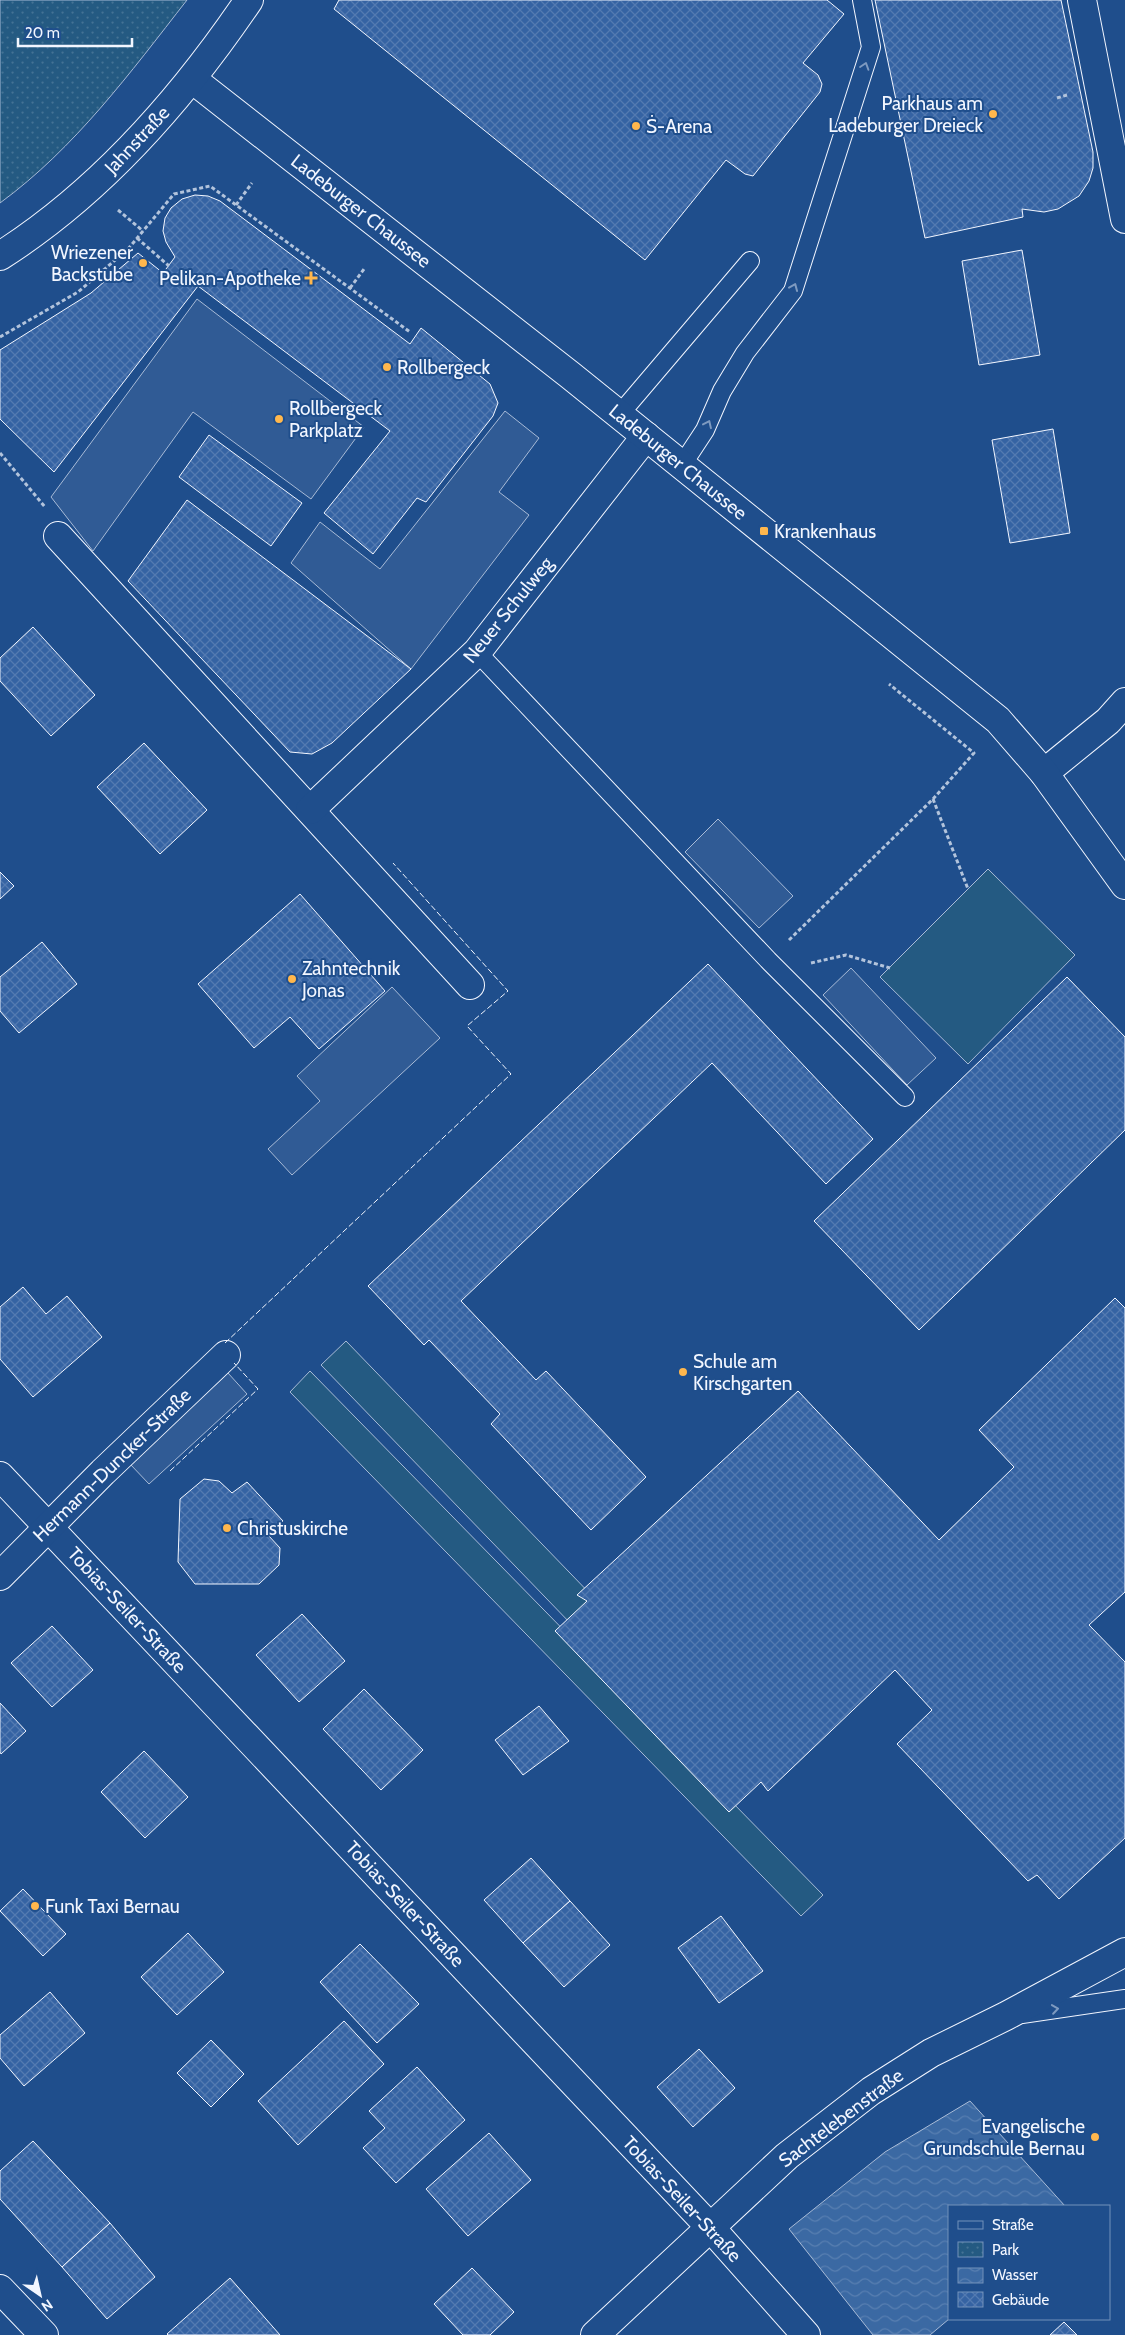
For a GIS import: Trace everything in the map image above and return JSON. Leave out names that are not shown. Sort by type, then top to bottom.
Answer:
[{"type":"street","name":"Jahnstraße","points":[[0,256],[64,210],[98,181],[161,115],[192,79],[250,0]]},
{"type":"street","points":[[1082,0],[1125,219]]},
{"type":"street","name":"Ladeburger Chaussee","points":[[192,79],[646,436],[998,720],[1044,773],[1125,885]]},
{"type":"street","name":"Neuer Schulweg","points":[[310,810],[477,652],[646,436]]},
{"type":"street","points":[[58,536],[470,985]]},
{"type":"street","points":[[1044,773],[1108,721],[1125,702]]},
{"type":"street","name":"Hermann-Duncker-Straße","points":[[0,1576],[48,1526],[226,1355]]},
{"type":"street","name":"Tobias-Seiler-Straße","points":[[0,1476],[710,2227],[806,2335]]},
{"type":"street","name":"Sachtelebenstraße","points":[[595,2335],[787,2156],[871,2092],[931,2053],[1006,2016],[1125,1952]]},
{"type":"street","points":[[0,2289],[44,2335]]},
{"type":"lane","points":[[682,465],[705,430],[722,391],[745,353],[793,291],[871,46],[862,0]]},
{"type":"lane","points":[[619,415],[750,261]]},
{"type":"lane","points":[[477,652],[768,960],[906,1097]]},
{"type":"lane","points":[[1006,2016],[1125,1999]]},
{"type":"path","points":[[236,205],[252,183]]},
{"type":"path","points":[[0,337],[78,292],[128,248],[174,194],[210,186],[410,332]]},
{"type":"path","points":[[118,210],[143,231]]},
{"type":"path","points":[[137,238],[169,266]]},
{"type":"path","points":[[350,288],[364,269]]},
{"type":"path","points":[[0,453],[56,520],[58,536]]},
{"type":"path","points":[[768,960],[933,799],[974,753],[889,684]]},
{"type":"path","points":[[933,799],[968,889]]},
{"type":"path","points":[[792,982],[809,963],[828,958],[846,956],[890,968]]},
{"type":"green space","points":[[0,0],[187,0],[123,82],[77,134],[53,158],[0,203]]},
{"type":"green space","points":[[988,869],[1075,955],[968,1064],[880,977]]},
{"type":"green space","points":[[346,1341],[598,1602],[573,1626],[321,1365]]},
{"type":"green space","points":[[310,1371],[823,1895],[801,1916],[290,1392]]},
{"type":"shaded area","name":"Rollbergeck Parkplatz","points":[[197,299],[364,427],[311,499],[193,412],[93,551],[51,497]]},
{"type":"shaded area","points":[[505,411],[539,438],[499,492],[529,515],[411,669],[291,563],[320,522],[380,569]]},
{"type":"shaded area","points":[[718,819],[793,896],[759,928],[685,852]]},
{"type":"shaded area","points":[[851,968],[936,1058],[907,1085],[823,995]]},
{"type":"shaded area","points":[[392,987],[440,1038],[292,1175],[268,1149],[320,1101],[297,1076]]},
{"type":"shaded area","points":[[228,1373],[247,1394],[149,1484],[130,1464]]},
{"type":"water","points":[[970,2101],[1064,2205],[948,2205],[948,2320],[930,2335],[873,2335],[789,2229],[885,2152]]},
{"type":"building","name":"Ṡ-Arena","points":[[339,0],[827,0],[844,14],[803,63],[818,75],[822,84],[820,92],[753,176],[745,174],[726,160],[645,260],[334,9]]},
{"type":"building","name":"Parkhaus am Ladeburger Dreieck","points":[[875,0],[1061,0],[1093,152],[1093,168],[1089,181],[1079,196],[1058,209],[1044,212],[1022,209],[1023,217],[925,238]]},
{"type":"building","name":"Rollbergeck","points":[[195,195],[208,196],[220,201],[410,344],[421,328],[490,384],[498,403],[493,416],[426,502],[417,498],[373,554],[324,513],[390,431],[198,286],[54,472],[0,419],[0,350],[91,293],[138,253],[163,273],[175,257],[166,242],[163,231],[165,218],[171,208],[182,199]]},
{"type":"building","points":[[1022,250],[1040,355],[979,365],[962,261]]},
{"type":"building","points":[[1053,429],[1070,533],[1010,543],[992,440]]},
{"type":"building","points":[[209,435],[302,503],[271,546],[179,477]]},
{"type":"building","points":[[187,500],[411,669],[332,743],[312,754],[290,752],[128,581]]},
{"type":"building","points":[[33,627],[95,695],[51,736],[0,681],[0,658]]},
{"type":"building","points":[[144,743],[207,810],[160,854],[97,787]]},
{"type":"building","points":[[0,872],[14,886],[0,899]]},
{"type":"building","points":[[300,894],[385,991],[319,1049],[290,1017],[254,1048],[198,984]]},
{"type":"building","points":[[42,942],[77,984],[19,1033],[0,1011],[0,977]]},
{"type":"building","points":[[708,964],[873,1139],[826,1184],[712,1063],[461,1301],[536,1380],[546,1371],[646,1477],[591,1530],[491,1424],[500,1414],[429,1340],[424,1345],[368,1286]]},
{"type":"building","points":[[1067,977],[1125,1037],[1125,1130],[919,1330],[814,1221]]},
{"type":"building","points":[[23,1287],[46,1314],[67,1296],[102,1337],[33,1397],[0,1359],[0,1307]]},
{"type":"building","points":[[1115,1298],[1125,1308],[1125,1592],[1089,1625],[1125,1662],[1125,1838],[1059,1899],[1037,1875],[1028,1881],[897,1744],[932,1710],[895,1670],[768,1791],[761,1782],[729,1812],[555,1631],[587,1601],[577,1595],[798,1391],[939,1540],[1014,1467],[979,1430]]},
{"type":"building","name":"Christuskirche","points":[[204,1479],[219,1481],[232,1493],[247,1482],[283,1521],[268,1535],[280,1548],[279,1565],[259,1584],[195,1584],[178,1562],[180,1499]]},
{"type":"building","points":[[302,1614],[345,1661],[299,1702],[256,1655]]},
{"type":"building","points":[[52,1626],[93,1670],[52,1707],[11,1663]]},
{"type":"building","points":[[364,1689],[423,1750],[381,1790],[323,1729]]},
{"type":"building","points":[[0,1703],[26,1731],[1,1754],[0,1752]]},
{"type":"building","points":[[539,1706],[569,1741],[523,1775],[495,1740]]},
{"type":"building","points":[[144,1751],[188,1797],[145,1838],[101,1792]]},
{"type":"building","points":[[531,1858],[570,1901],[523,1943],[484,1900]]},
{"type":"building","points":[[23,1889],[66,1934],[43,1956],[0,1911]]},
{"type":"building","points":[[570,1901],[610,1945],[564,1987],[523,1943]]},
{"type":"building","points":[[721,1916],[763,1971],[719,2003],[678,1948]]},
{"type":"building","points":[[188,1933],[224,1972],[177,2015],[141,1977]]},
{"type":"building","points":[[360,1944],[419,2004],[377,2043],[320,1982]]},
{"type":"building","points":[[50,1992],[85,2033],[24,2086],[0,2058],[0,2035]]},
{"type":"building","points":[[344,2021],[384,2064],[298,2145],[258,2101]]},
{"type":"building","points":[[211,2040],[244,2074],[211,2107],[177,2073]]},
{"type":"building","points":[[699,2049],[735,2088],[693,2127],[657,2087]]},
{"type":"building","points":[[417,2067],[465,2120],[396,2183],[363,2148],[385,2128],[369,2111]]},
{"type":"building","points":[[489,2133],[531,2180],[468,2236],[426,2189]]},
{"type":"building","points":[[33,2141],[110,2223],[62,2267],[0,2199],[0,2171]]},
{"type":"building","points":[[110,2223],[155,2277],[107,2319],[62,2267]]},
{"type":"building","points":[[472,2268],[514,2312],[490,2335],[463,2335],[434,2304]]},
{"type":"building","points":[[230,2278],[280,2335],[167,2334]]},
{"type":"building","points":[[1064,2322],[1077,2335],[1050,2335]]},
{"type":"fence","points":[[225,1343],[511,1074],[467,1026],[508,991],[393,863]]},
{"type":"fence","points":[[170,1471],[258,1389],[234,1363]]},
{"type":"place","name":"Parkhaus am Ladeburger Dreieck","points":[[993,114]]},
{"type":"place","name":"Ṡ-Arena","points":[[636,126]]},
{"type":"place","name":"Wriezener Backstube","points":[[143,263]]},
{"type":"place","name":"Pelikan-Apotheke","points":[[311,278]]},
{"type":"place","name":"Rollbergeck","points":[[387,367]]},
{"type":"place","name":"Rollbergeck Parkplatz","points":[[279,419]]},
{"type":"place","name":"Krankenhaus","points":[[764,531]]},
{"type":"place","name":"Zahntechnik Jonas","points":[[292,979]]},
{"type":"place","name":"Schule am Kirschgarten","points":[[683,1372]]},
{"type":"place","name":"Christuskirche","points":[[227,1528]]},
{"type":"place","name":"Funk Taxi Bernau","points":[[35,1906]]},
{"type":"place","name":"Evangelische Grundschule Bernau","points":[[1095,2137]]}]
